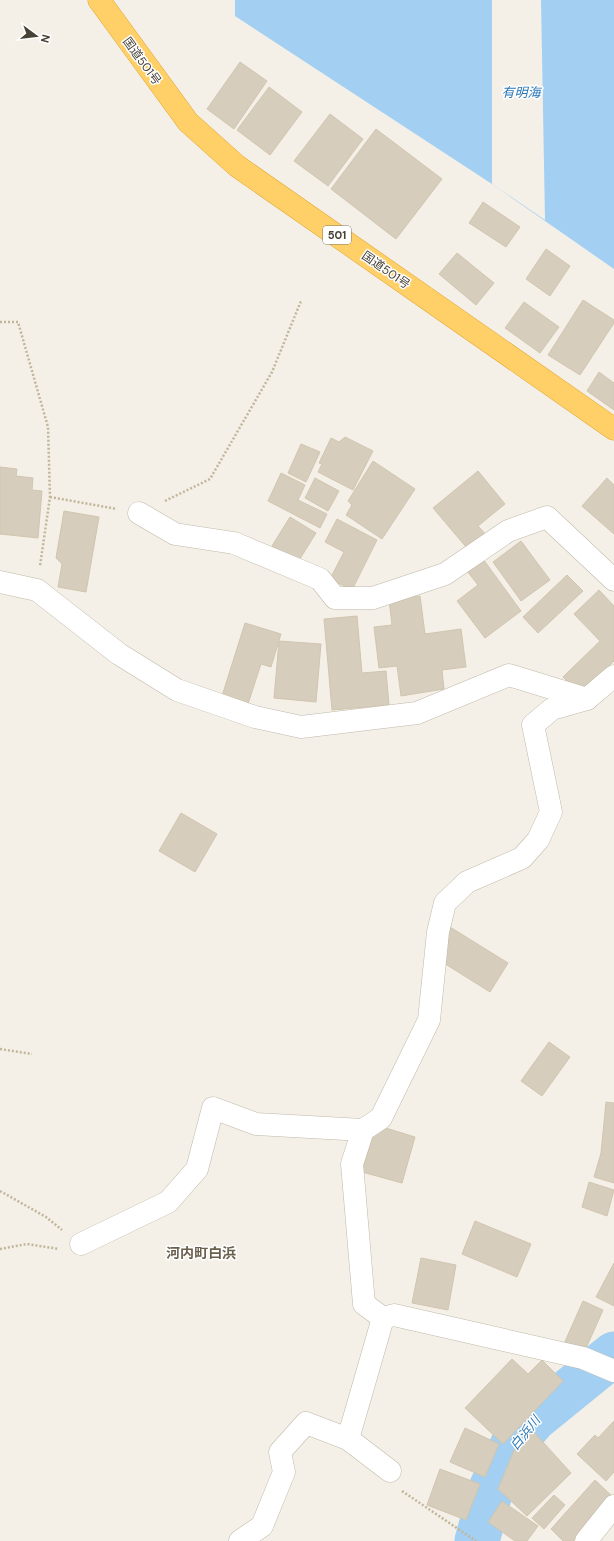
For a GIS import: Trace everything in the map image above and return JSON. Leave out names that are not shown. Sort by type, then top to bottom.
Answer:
[{"type":"highway","name":"国道501号","points":[[99,0],[188,122],[237,166],[614,429]]},
{"type":"street","points":[[138,513],[175,534],[234,543],[320,579],[335,598],[372,598],[445,574],[508,531],[547,517],[614,580]]},
{"type":"street","points":[[0,582],[37,590],[120,654],[177,690],[255,717],[301,727],[417,713],[509,675],[587,699]]},
{"type":"street","points":[[81,1244],[168,1202],[197,1169],[212,1108],[256,1124],[363,1130],[381,1118],[428,1020],[438,932],[445,903],[466,882],[522,858],[538,840],[551,812],[533,725],[552,709],[587,699],[614,676]]},
{"type":"street","points":[[363,1130],[352,1164],[364,1304],[383,1318]]},
{"type":"street","points":[[383,1318],[394,1315],[605,1367]]},
{"type":"street","points":[[348,1439],[383,1318]]},
{"type":"street","points":[[240,1541],[262,1526],[284,1472],[280,1452],[306,1423],[348,1439],[390,1471]]},
{"type":"street","points":[[586,1541],[614,1506]]},
{"type":"path","points":[[50,497],[138,513],[210,479],[272,372],[301,301]]},
{"type":"path","points":[[0,322],[18,322],[48,427],[50,497],[37,590]]},
{"type":"path","points":[[0,1049],[32,1054]]},
{"type":"path","points":[[0,1191],[46,1216],[81,1244],[66,1250],[27,1244],[0,1249]]},
{"type":"path","points":[[390,1471],[396,1487],[476,1541]]},
{"type":"water","name":"有明海","points":[[235,0],[614,0],[614,269],[492,184],[235,16]]},
{"type":"pier","points":[[492,0],[541,0],[545,220],[492,184]]},
{"type":"building","points":[[240,62],[267,81],[234,129],[207,109]]},
{"type":"building","points":[[269,87],[302,112],[270,155],[237,130]]},
{"type":"building","points":[[330,114],[363,139],[328,186],[294,161]]},
{"type":"building","points":[[376,129],[442,179],[396,239],[331,189]]},
{"type":"building","points":[[483,202],[520,227],[506,247],[469,223]]},
{"type":"building","points":[[546,249],[570,266],[550,296],[526,279]]},
{"type":"building","points":[[457,253],[494,283],[476,305],[439,274]]},
{"type":"building","points":[[583,300],[614,320],[614,323],[580,375],[548,355]]},
{"type":"building","points":[[524,302],[559,327],[540,353],[505,328]]},
{"type":"building","points":[[599,372],[614,383],[614,410],[587,391]]},
{"type":"building","points":[[345,437],[373,451],[353,490],[318,472],[322,464],[319,463],[331,438],[339,442]]},
{"type":"building","points":[[301,444],[320,452],[306,482],[288,473]]},
{"type":"building","points":[[373,461],[415,489],[382,539],[346,515],[352,505],[348,501]]},
{"type":"building","points":[[0,467],[17,469],[16,476],[33,478],[32,490],[42,491],[38,538],[0,534]]},
{"type":"building","points":[[478,471],[505,504],[478,526],[490,539],[472,554],[433,508]]},
{"type":"building","points":[[281,473],[305,485],[298,500],[327,514],[320,528],[268,501]]},
{"type":"building","points":[[315,478],[339,491],[328,511],[305,498]]},
{"type":"building","points":[[607,478],[614,485],[614,534],[582,506]]},
{"type":"building","points":[[64,511],[99,517],[86,592],[58,587],[62,564],[56,558]]},
{"type":"building","points":[[290,517],[316,533],[298,562],[272,546]]},
{"type":"building","points":[[337,519],[377,540],[352,590],[330,579],[344,552],[325,542]]},
{"type":"building","points":[[521,541],[550,580],[521,601],[493,562]]},
{"type":"building","points":[[483,559],[521,611],[485,638],[457,601],[478,585],[467,571]]},
{"type":"building","points":[[567,575],[583,591],[538,633],[523,617]]},
{"type":"building","points":[[599,590],[614,606],[614,661],[580,694],[563,677],[600,641],[574,614]]},
{"type":"building","points":[[420,596],[425,634],[461,629],[466,667],[442,670],[444,689],[401,696],[397,666],[379,668],[374,627],[392,625],[389,600]]},
{"type":"building","points":[[357,616],[362,673],[386,671],[389,705],[332,710],[324,619]]},
{"type":"building","points":[[245,623],[281,634],[271,667],[261,664],[248,704],[222,696]]},
{"type":"building","points":[[279,641],[321,644],[316,702],[274,698]]},
{"type":"building","points":[[181,813],[217,834],[195,872],[159,851]]},
{"type":"building","points":[[450,927],[508,963],[490,992],[439,960]]},
{"type":"building","points":[[549,1042],[570,1057],[542,1096],[521,1081]]},
{"type":"building","points":[[606,1102],[614,1103],[614,1183],[594,1177],[601,1153]]},
{"type":"building","points":[[376,1125],[415,1137],[402,1183],[362,1172]]},
{"type":"building","points":[[589,1182],[614,1190],[607,1216],[582,1207]]},
{"type":"building","points":[[475,1221],[531,1244],[517,1277],[462,1254]]},
{"type":"building","points":[[421,1258],[456,1265],[448,1310],[412,1303]]},
{"type":"building","points":[[614,1263],[614,1306],[596,1297]]},
{"type":"building","points":[[583,1301],[603,1310],[583,1355],[563,1346]]},
{"type":"building","points":[[512,1359],[528,1374],[542,1360],[563,1381],[503,1444],[465,1408]]},
{"type":"building","points":[[614,1421],[614,1472],[606,1481],[577,1454],[595,1435],[598,1438]]},
{"type":"building","points":[[465,1428],[499,1444],[485,1477],[450,1462]]},
{"type":"building","points":[[533,1431],[571,1473],[527,1516],[498,1489],[515,1448]]},
{"type":"building","points":[[440,1469],[480,1484],[466,1520],[427,1505]]},
{"type":"building","points":[[595,1480],[613,1497],[573,1541],[563,1541],[551,1529]]},
{"type":"building","points":[[554,1495],[565,1505],[544,1529],[532,1518]]},
{"type":"building","points":[[502,1501],[538,1526],[527,1541],[515,1541],[488,1522]]},
{"type":"waterway","name":"白浜川","points":[[477,1541],[492,1486],[513,1444],[534,1419],[614,1354]]},
{"type":"district","name":"河内町白浜","points":[[201,1253]]}]
